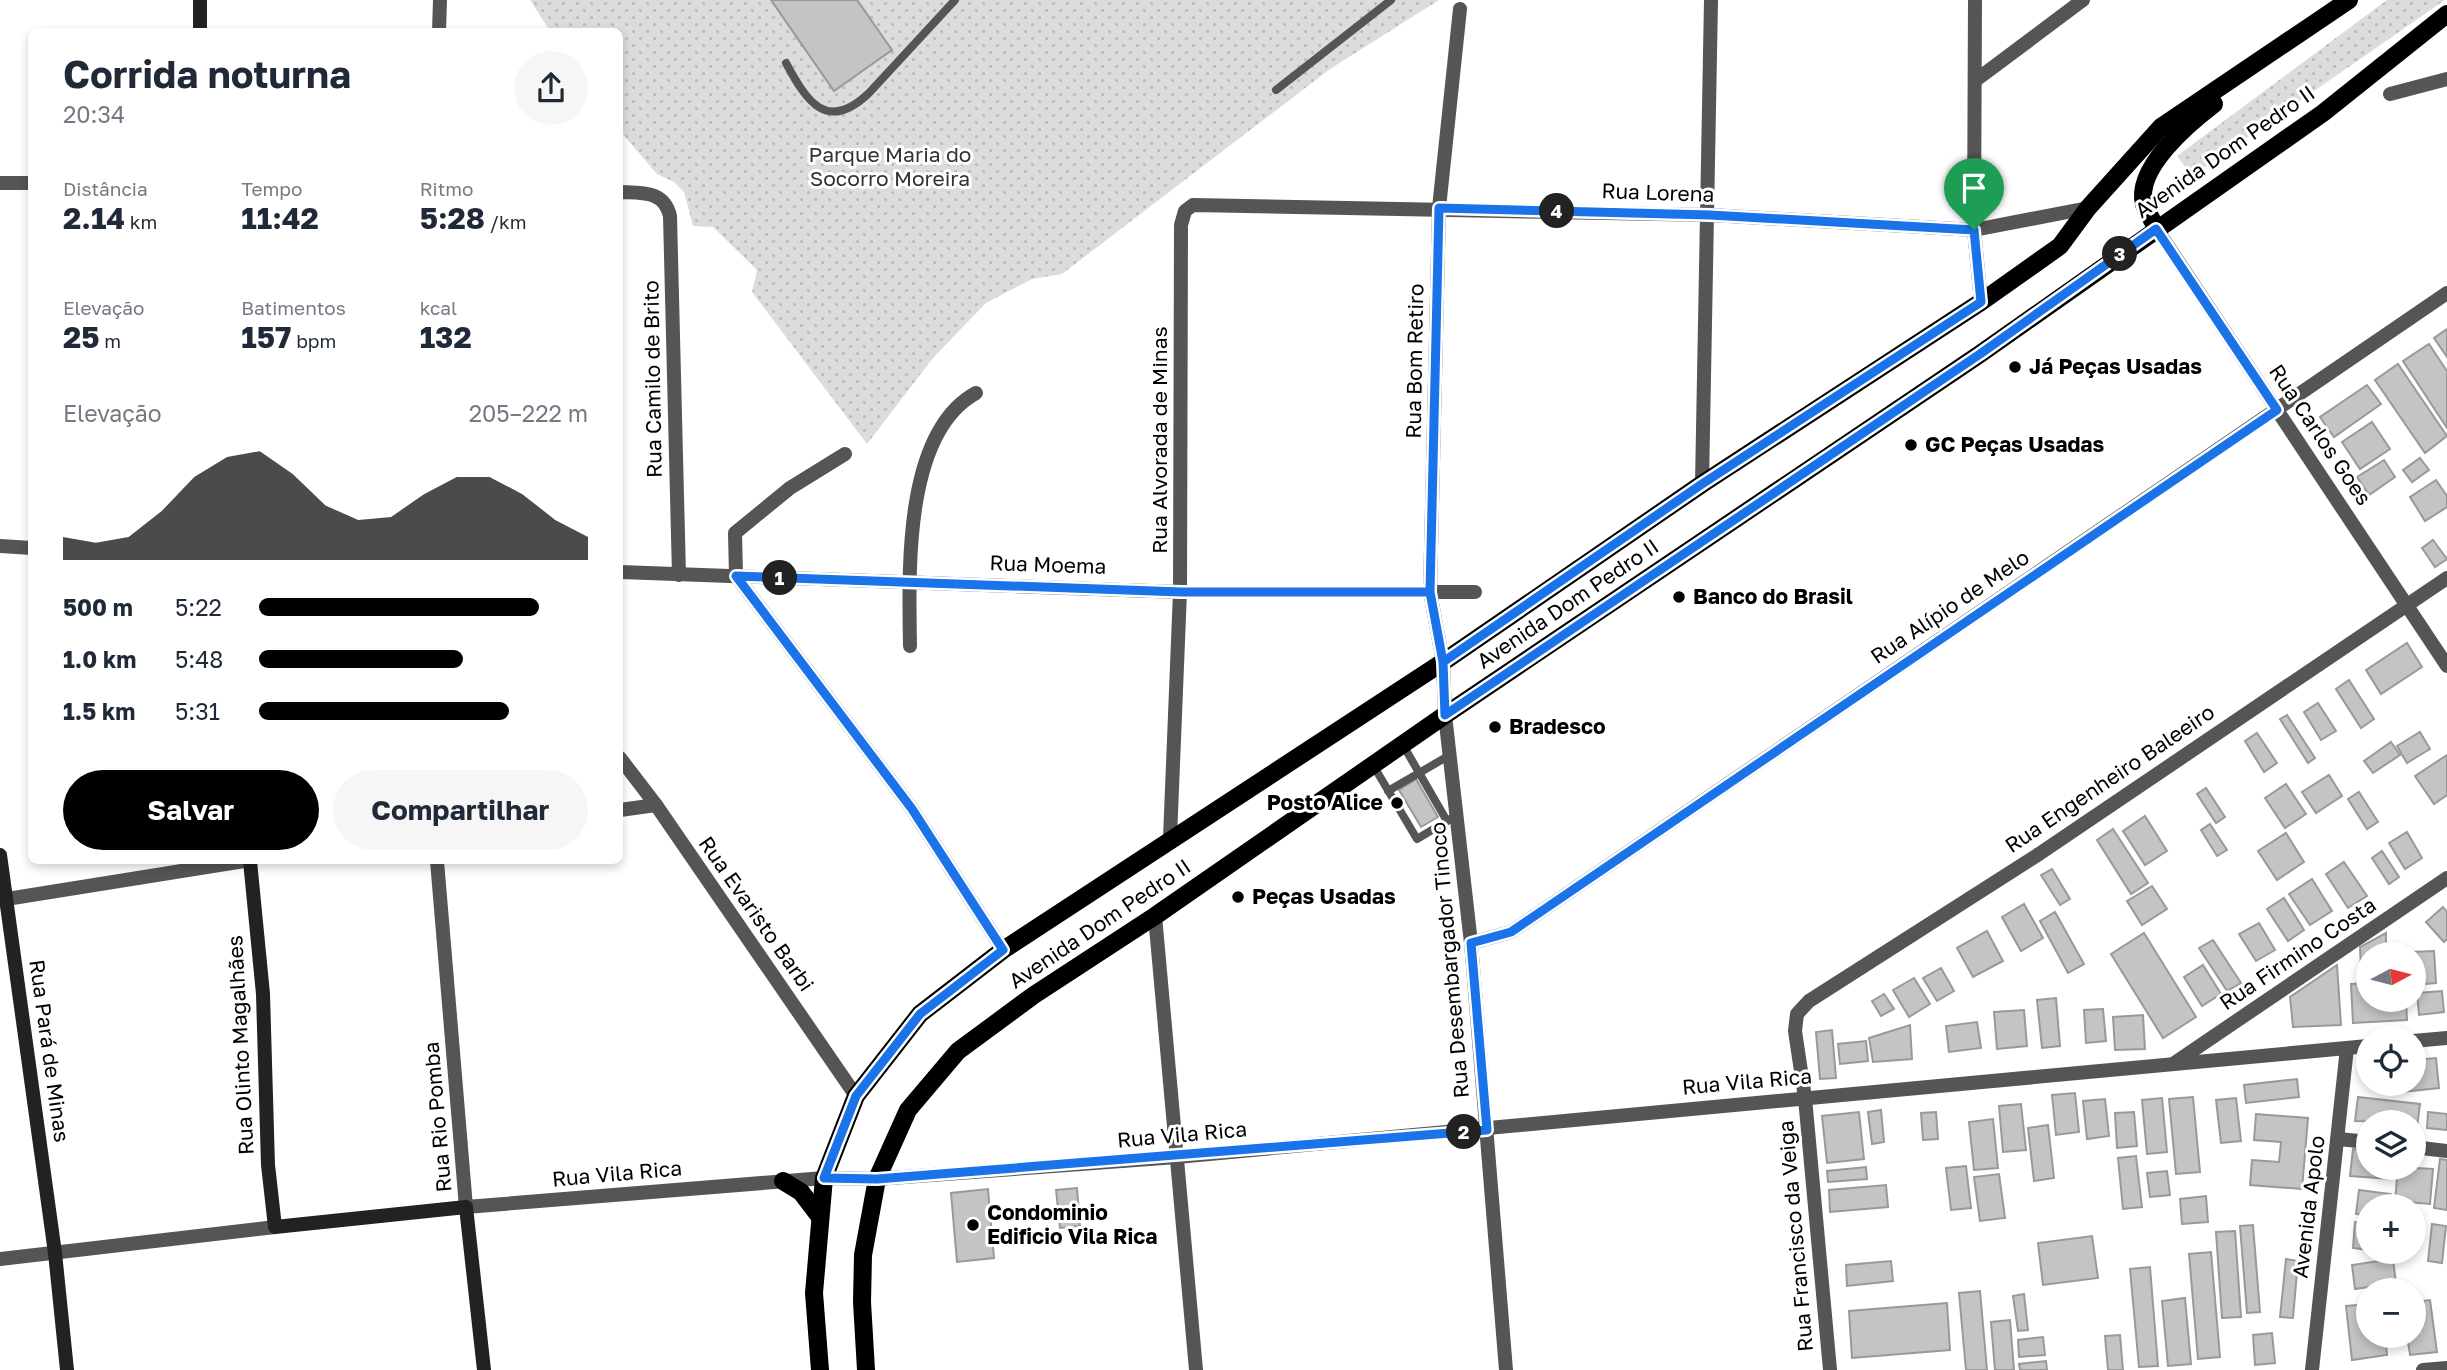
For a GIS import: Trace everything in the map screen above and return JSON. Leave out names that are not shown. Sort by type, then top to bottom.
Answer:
[{"type":"main road","points":[[200,0],[200,28]]},
{"type":"main road","name":"Avenida Dom Pedro II","points":[[820,1370],[814,1293],[824,1178],[856,1096],[920,1014],[1003,950],[1170,838],[1443,662],[1702,484],[1981,302],[2060,246],[2088,208],[2161,127],[2328,17],[2349,0]]},
{"type":"main road","name":"Avenida Dom Pedro II","points":[[866,1370],[862,1302],[863,1255],[877,1179],[908,1110],[958,1051],[1034,995],[1155,916],[1445,715],[1980,354],[2323,113],[2447,14]]},
{"type":"main road","points":[[2156,229],[2144,202],[2146,178],[2183,128],[2328,17]]},
{"type":"main road","name":"Rua Pará de Minas","points":[[0,855],[3,899],[55,1253],[67,1370]]},
{"type":"main road","name":"Rua Olinto Magalhães","points":[[250,864],[263,994],[268,1165],[275,1227]]},
{"type":"main road","points":[[783,1181],[808,1199],[820,1217]]},
{"type":"main road","name":"Rua Vila Rica","points":[[275,1227],[466,1207]]},
{"type":"main road","name":"Rua Rio Pomba","points":[[466,1207],[484,1370]]},
{"type":"street","points":[[439,28],[440,0]]},
{"type":"street","points":[[1702,484],[1710,215],[1711,0]]},
{"type":"street","points":[[1975,0],[1974,230],[1981,302]]},
{"type":"street","points":[[1976,80],[2083,0]]},
{"type":"street","name":"Rua Bom Retiro","points":[[1445,715],[1443,662],[1430,592],[1439,208],[1460,9]]},
{"type":"street","points":[[2390,94],[2447,79]]},
{"type":"street","points":[[0,184],[28,183]]},
{"type":"street","name":"Rua Camilo de Brito","points":[[623,192],[648,194],[664,201],[670,216],[679,575]]},
{"type":"street","name":"Rua Lorena","points":[[1185,211],[1201,204],[1439,208],[1710,215],[1974,230],[2088,208]]},
{"type":"street","name":"Rua Alvorada de Minas","points":[[1170,838],[1181,592],[1181,225],[1185,211]]},
{"type":"street","name":"Rua Carlos Goes","points":[[2156,229],[2447,666]]},
{"type":"street","name":"Rua Alípio de Melo","points":[[1471,943],[1511,932],[2447,293]]},
{"type":"street","points":[[910,646],[909,581],[917,490],[939,426],[961,401],[976,393]]},
{"type":"street","points":[[845,454],[790,488],[735,533],[736,576],[912,809],[1003,950]]},
{"type":"street","points":[[0,546],[28,548]]},
{"type":"street","name":"Rua Moema","points":[[623,572],[1181,592],[1475,592]]},
{"type":"street","name":"Rua Engenheiro Baleeiro","points":[[1797,1014],[1809,1001],[2039,854],[2447,578]]},
{"type":"street","name":"Rua Desembargador Tinoco","points":[[1445,715],[1450,755],[1452,818],[1471,943],[1506,1370]]},
{"type":"street","name":"Rua Evaristo Barbi","points":[[623,762],[656,805],[856,1096]]},
{"type":"street","points":[[623,810],[656,805]]},
{"type":"street","points":[[3,899],[225,864]]},
{"type":"street","name":"Rua Rio Pomba","points":[[437,864],[466,1207]]},
{"type":"street","name":"Rua Firmino Costa","points":[[2173,1064],[2447,878]]},
{"type":"street","points":[[1155,916],[1196,1370]]},
{"type":"street","name":"Rua Francisco da Veiga","points":[[1797,1014],[1795,1031],[1805,1098],[1829,1370]]},
{"type":"street","points":[[2426,1040],[2447,1038]]},
{"type":"street","name":"Rua Vila Rica","points":[[466,1207],[824,1178],[877,1179],[1177,1157],[2356,1047]]},
{"type":"street","name":"Avenida Apolo","points":[[2312,1370],[2347,1048]]},
{"type":"street","points":[[2339,1139],[2356,1141]]},
{"type":"street","points":[[2426,1149],[2447,1151]]},
{"type":"street","name":"Rua Vila Rica","points":[[0,1259],[275,1227]]},
{"type":"street","points":[[2423,1370],[2447,1368]]},
{"type":"lane","points":[[786,63],[805,97],[821,110],[839,113],[857,105],[955,0]]},
{"type":"lane","points":[[1276,90],[1391,0]]},
{"type":"lane","points":[[1373,765],[1416,839],[1452,818],[1403,744]]},
{"type":"lane","points":[[1388,791],[1450,755]]},
{"type":"green space","name":"Parque Maria do Socorro Moreira","points":[[530,0],[1439,0],[1330,69],[1062,274],[1032,279],[986,303],[933,358],[867,444],[752,292],[757,270],[713,227],[693,226],[684,192],[674,182],[657,174],[623,134],[623,28],[548,28]]},
{"type":"green space","points":[[2387,0],[2445,0],[2192,176],[2177,156]]},
{"type":"building","points":[[771,0],[857,0],[892,50],[834,91]]},
{"type":"building","points":[[2447,329],[2447,357],[2434,338]]},
{"type":"building","points":[[2429,344],[2447,371],[2447,428],[2403,361]]},
{"type":"building","points":[[2398,364],[2447,436],[2425,453],[2375,380]]},
{"type":"building","points":[[2367,385],[2381,404],[2334,437],[2320,417]]},
{"type":"building","points":[[2372,422],[2390,449],[2360,469],[2342,442]]},
{"type":"building","points":[[2420,458],[2429,470],[2412,482],[2403,470]]},
{"type":"building","points":[[2384,460],[2395,477],[2369,495],[2357,477]]},
{"type":"building","points":[[2436,480],[2447,496],[2447,507],[2425,521],[2410,497]]},
{"type":"building","points":[[2433,540],[2447,559],[2435,567],[2422,548]]},
{"type":"building","points":[[2407,643],[2422,667],[2381,694],[2366,670]]},
{"type":"building","points":[[2349,680],[2374,719],[2361,728],[2336,689]]},
{"type":"building","points":[[2318,703],[2336,731],[2321,740],[2304,712]]},
{"type":"building","points":[[2287,715],[2315,758],[2308,763],[2280,719]]},
{"type":"building","points":[[2420,732],[2430,749],[2407,763],[2397,746]]},
{"type":"building","points":[[2257,733],[2277,763],[2264,772],[2245,741]]},
{"type":"building","points":[[2391,742],[2400,755],[2373,773],[2364,761]]},
{"type":"building","points":[[2447,755],[2447,795],[2434,804],[2415,776]]},
{"type":"building","points":[[2329,775],[2342,796],[2316,813],[2302,792]]},
{"type":"building","points":[[1416,779],[1438,817],[1421,827],[1399,790]]},
{"type":"building","points":[[2286,784],[2306,814],[2285,828],[2265,798]]},
{"type":"building","points":[[2206,788],[2225,817],[2216,823],[2197,794]]},
{"type":"building","points":[[2359,792],[2378,822],[2367,829],[2348,799]]},
{"type":"building","points":[[2145,816],[2167,851],[2145,865],[2123,831]]},
{"type":"building","points":[[2210,824],[2227,850],[2217,856],[2201,830]]},
{"type":"building","points":[[2113,829],[2148,883],[2131,894],[2097,840]]},
{"type":"building","points":[[2407,832],[2422,858],[2405,869],[2389,843]]},
{"type":"building","points":[[2286,833],[2304,862],[2277,880],[2258,851]]},
{"type":"building","points":[[2382,851],[2399,877],[2389,884],[2372,858]]},
{"type":"building","points":[[2344,862],[2367,896],[2348,908],[2326,874]]},
{"type":"building","points":[[2052,869],[2070,899],[2060,905],[2041,875]]},
{"type":"building","points":[[2312,879],[2332,911],[2310,925],[2289,894]]},
{"type":"building","points":[[2152,886],[2167,909],[2142,925],[2127,901]]},
{"type":"building","points":[[2284,898],[2304,930],[2288,941],[2267,909]]},
{"type":"building","points":[[2024,904],[2043,938],[2021,951],[2002,917]]},
{"type":"building","points":[[2443,907],[2447,912],[2447,939],[2444,942],[2426,922]]},
{"type":"building","points":[[2055,912],[2084,964],[2068,973],[2040,921]]},
{"type":"building","points":[[2259,923],[2275,950],[2256,961],[2239,934]]},
{"type":"building","points":[[1987,931],[2003,961],[1973,977],[1957,948]]},
{"type":"building","points":[[2144,933],[2196,1017],[2163,1038],[2111,954]]},
{"type":"building","points":[[2386,933],[2386,942],[2369,942]]},
{"type":"building","points":[[2213,940],[2241,983],[2227,991],[2199,948]]},
{"type":"building","points":[[2426,951],[2434,951],[2436,983],[2426,984]]},
{"type":"building","points":[[2203,965],[2221,994],[2202,1006],[2184,977]]},
{"type":"building","points":[[2337,965],[2341,1025],[2293,1027],[2290,997]]},
{"type":"building","points":[[1941,968],[1954,991],[1937,1001],[1923,978]]},
{"type":"building","points":[[1914,978],[1930,1004],[1909,1017],[1893,990]]},
{"type":"building","points":[[2351,984],[2356,984],[2356,1012],[2407,1012],[2407,1020],[2353,1023]]},
{"type":"building","points":[[2442,991],[2444,1012],[2419,1015],[2419,1012],[2426,1012],[2426,992]]},
{"type":"building","points":[[1884,994],[1894,1009],[1881,1016],[1872,1001]]},
{"type":"building","points":[[2056,998],[2060,1046],[2042,1048],[2037,1000]]},
{"type":"building","points":[[2103,1009],[2106,1041],[2086,1043],[2084,1010]]},
{"type":"building","points":[[2024,1010],[2027,1046],[1997,1049],[1994,1012]]},
{"type":"building","points":[[2143,1015],[2145,1049],[2115,1050],[2113,1017]]},
{"type":"building","points":[[1977,1022],[1981,1048],[1949,1052],[1946,1026]]},
{"type":"building","points":[[1910,1025],[1912,1059],[1873,1062],[1869,1038]]},
{"type":"building","points":[[1832,1030],[1836,1078],[1820,1079],[1816,1032]]},
{"type":"building","points":[[1866,1041],[1868,1061],[1840,1064],[1838,1044]]},
{"type":"building","points":[[2436,1058],[2439,1088],[2426,1089],[2426,1059]]},
{"type":"building","points":[[2297,1079],[2299,1097],[2246,1103],[2244,1085]]},
{"type":"building","points":[[2075,1093],[2079,1132],[2056,1135],[2052,1095]]},
{"type":"building","points":[[2193,1097],[2200,1172],[2176,1174],[2169,1099]]},
{"type":"building","points":[[2358,1097],[2420,1104],[2419,1110],[2356,1110]]},
{"type":"building","points":[[2162,1098],[2167,1152],[2147,1154],[2142,1100]]},
{"type":"building","points":[[2236,1098],[2241,1141],[2221,1143],[2216,1100]]},
{"type":"building","points":[[2105,1099],[2109,1136],[2087,1139],[2083,1101]]},
{"type":"building","points":[[2021,1104],[2026,1150],[2003,1152],[1999,1106]]},
{"type":"building","points":[[1881,1110],[1884,1142],[1872,1144],[1868,1112]]},
{"type":"building","points":[[1859,1112],[1864,1159],[1827,1163],[1822,1116]]},
{"type":"building","points":[[1936,1112],[1938,1139],[1923,1140],[1921,1113]]},
{"type":"building","points":[[2134,1112],[2137,1146],[2117,1148],[2115,1113]]},
{"type":"building","points":[[2428,1112],[2447,1114],[2447,1130],[2427,1128]]},
{"type":"building","points":[[2256,1114],[2308,1118],[2302,1189],[2250,1185],[2252,1160],[2279,1162],[2281,1142],[2254,1140]]},
{"type":"building","points":[[1993,1119],[1998,1168],[1974,1170],[1969,1122]]},
{"type":"building","points":[[2048,1125],[2054,1178],[2034,1181],[2028,1128]]},
{"type":"building","points":[[2353,1149],[2356,1149],[2356,1176],[2350,1176]]},
{"type":"building","points":[[2136,1156],[2142,1207],[2123,1209],[2118,1158]]},
{"type":"building","points":[[2440,1159],[2447,1160],[2447,1210],[2434,1208]]},
{"type":"building","points":[[1966,1166],[1971,1208],[1951,1210],[1946,1168]]},
{"type":"building","points":[[1866,1167],[1867,1179],[1828,1182],[1827,1171]]},
{"type":"building","points":[[2426,1169],[2433,1169],[2430,1204],[2426,1204],[2426,1194],[2396,1194],[2397,1180],[2426,1180]]},
{"type":"building","points":[[2167,1171],[2170,1195],[2150,1197],[2147,1173]]},
{"type":"building","points":[[1999,1174],[2005,1218],[1980,1221],[1974,1177]]},
{"type":"building","points":[[1886,1185],[1888,1207],[1830,1212],[1829,1190]]},
{"type":"building","points":[[1077,1188],[1080,1226],[1060,1228],[1056,1190]]},
{"type":"building","name":"Condominio Edificio Vila Rica","points":[[988,1189],[994,1258],[957,1262],[951,1193]]},
{"type":"building","points":[[2359,1190],[2391,1194],[2358,1194]]},
{"type":"building","points":[[2206,1196],[2208,1222],[2182,1224],[2180,1199]]},
{"type":"building","points":[[2355,1222],[2356,1222],[2356,1248],[2353,1248]]},
{"type":"building","points":[[2432,1224],[2446,1226],[2442,1263],[2428,1261]]},
{"type":"building","points":[[2253,1225],[2260,1312],[2247,1313],[2240,1226]]},
{"type":"building","points":[[2235,1231],[2241,1317],[2222,1318],[2216,1232]]},
{"type":"building","points":[[2092,1236],[2098,1278],[2043,1285],[2038,1243]]},
{"type":"building","points":[[2211,1252],[2220,1357],[2198,1359],[2189,1254]]},
{"type":"building","points":[[2286,1259],[2298,1261],[2293,1318],[2280,1317]]},
{"type":"building","points":[[1891,1261],[1893,1281],[1847,1286],[1846,1265]]},
{"type":"building","points":[[2394,1264],[2395,1278],[2356,1278],[2355,1289],[2352,1265]]},
{"type":"building","points":[[2150,1267],[2158,1366],[2139,1367],[2130,1269]]},
{"type":"building","points":[[1980,1291],[1987,1370],[1966,1370],[1959,1293]]},
{"type":"building","points":[[2024,1294],[2028,1330],[2018,1331],[2013,1296]]},
{"type":"building","points":[[2185,1298],[2191,1364],[2168,1366],[2162,1301]]},
{"type":"building","points":[[2426,1300],[2430,1300],[2437,1352],[2410,1355],[2409,1348],[2426,1348]]},
{"type":"building","points":[[1947,1303],[1950,1350],[1852,1358],[1849,1311]]},
{"type":"building","points":[[2356,1305],[2356,1348],[2386,1348],[2387,1355],[2352,1360],[2346,1306]]},
{"type":"building","points":[[2010,1320],[2014,1370],[1995,1370],[1991,1322]]},
{"type":"building","points":[[2272,1333],[2275,1363],[2255,1365],[2253,1335]]},
{"type":"building","points":[[2120,1335],[2123,1370],[2108,1370],[2105,1336]]},
{"type":"building","points":[[2043,1337],[2045,1355],[2019,1357],[2018,1340]]},
{"type":"building","points":[[2046,1361],[2047,1370],[2020,1370],[2019,1364]]},
{"type":"place","name":"Já Peças Usadas","points":[[2015,367]]},
{"type":"place","name":"GC Peças Usadas","points":[[1911,445]]},
{"type":"place","name":"Banco do Brasil","points":[[1679,597]]},
{"type":"place","name":"Bradesco","points":[[1495,727]]},
{"type":"place","name":"Posto Alice","points":[[1397,803]]},
{"type":"place","name":"Peças Usadas","points":[[1238,897]]},
{"type":"place","name":"Condominio Edificio Vila Rica","points":[[973,1225]]},
{"type":"route","points":[[1974,230],[1710,215],[1439,208],[1430,592],[1443,662],[1445,715],[1980,354],[2156,229],[2277,410],[1511,932],[1492,940],[1471,943],[1487,1130],[877,1179],[824,1178],[856,1096],[920,1014],[1003,950],[912,809],[736,576],[1181,592],[1430,592],[1443,662],[1702,484],[1981,302],[1974,230]]}]
